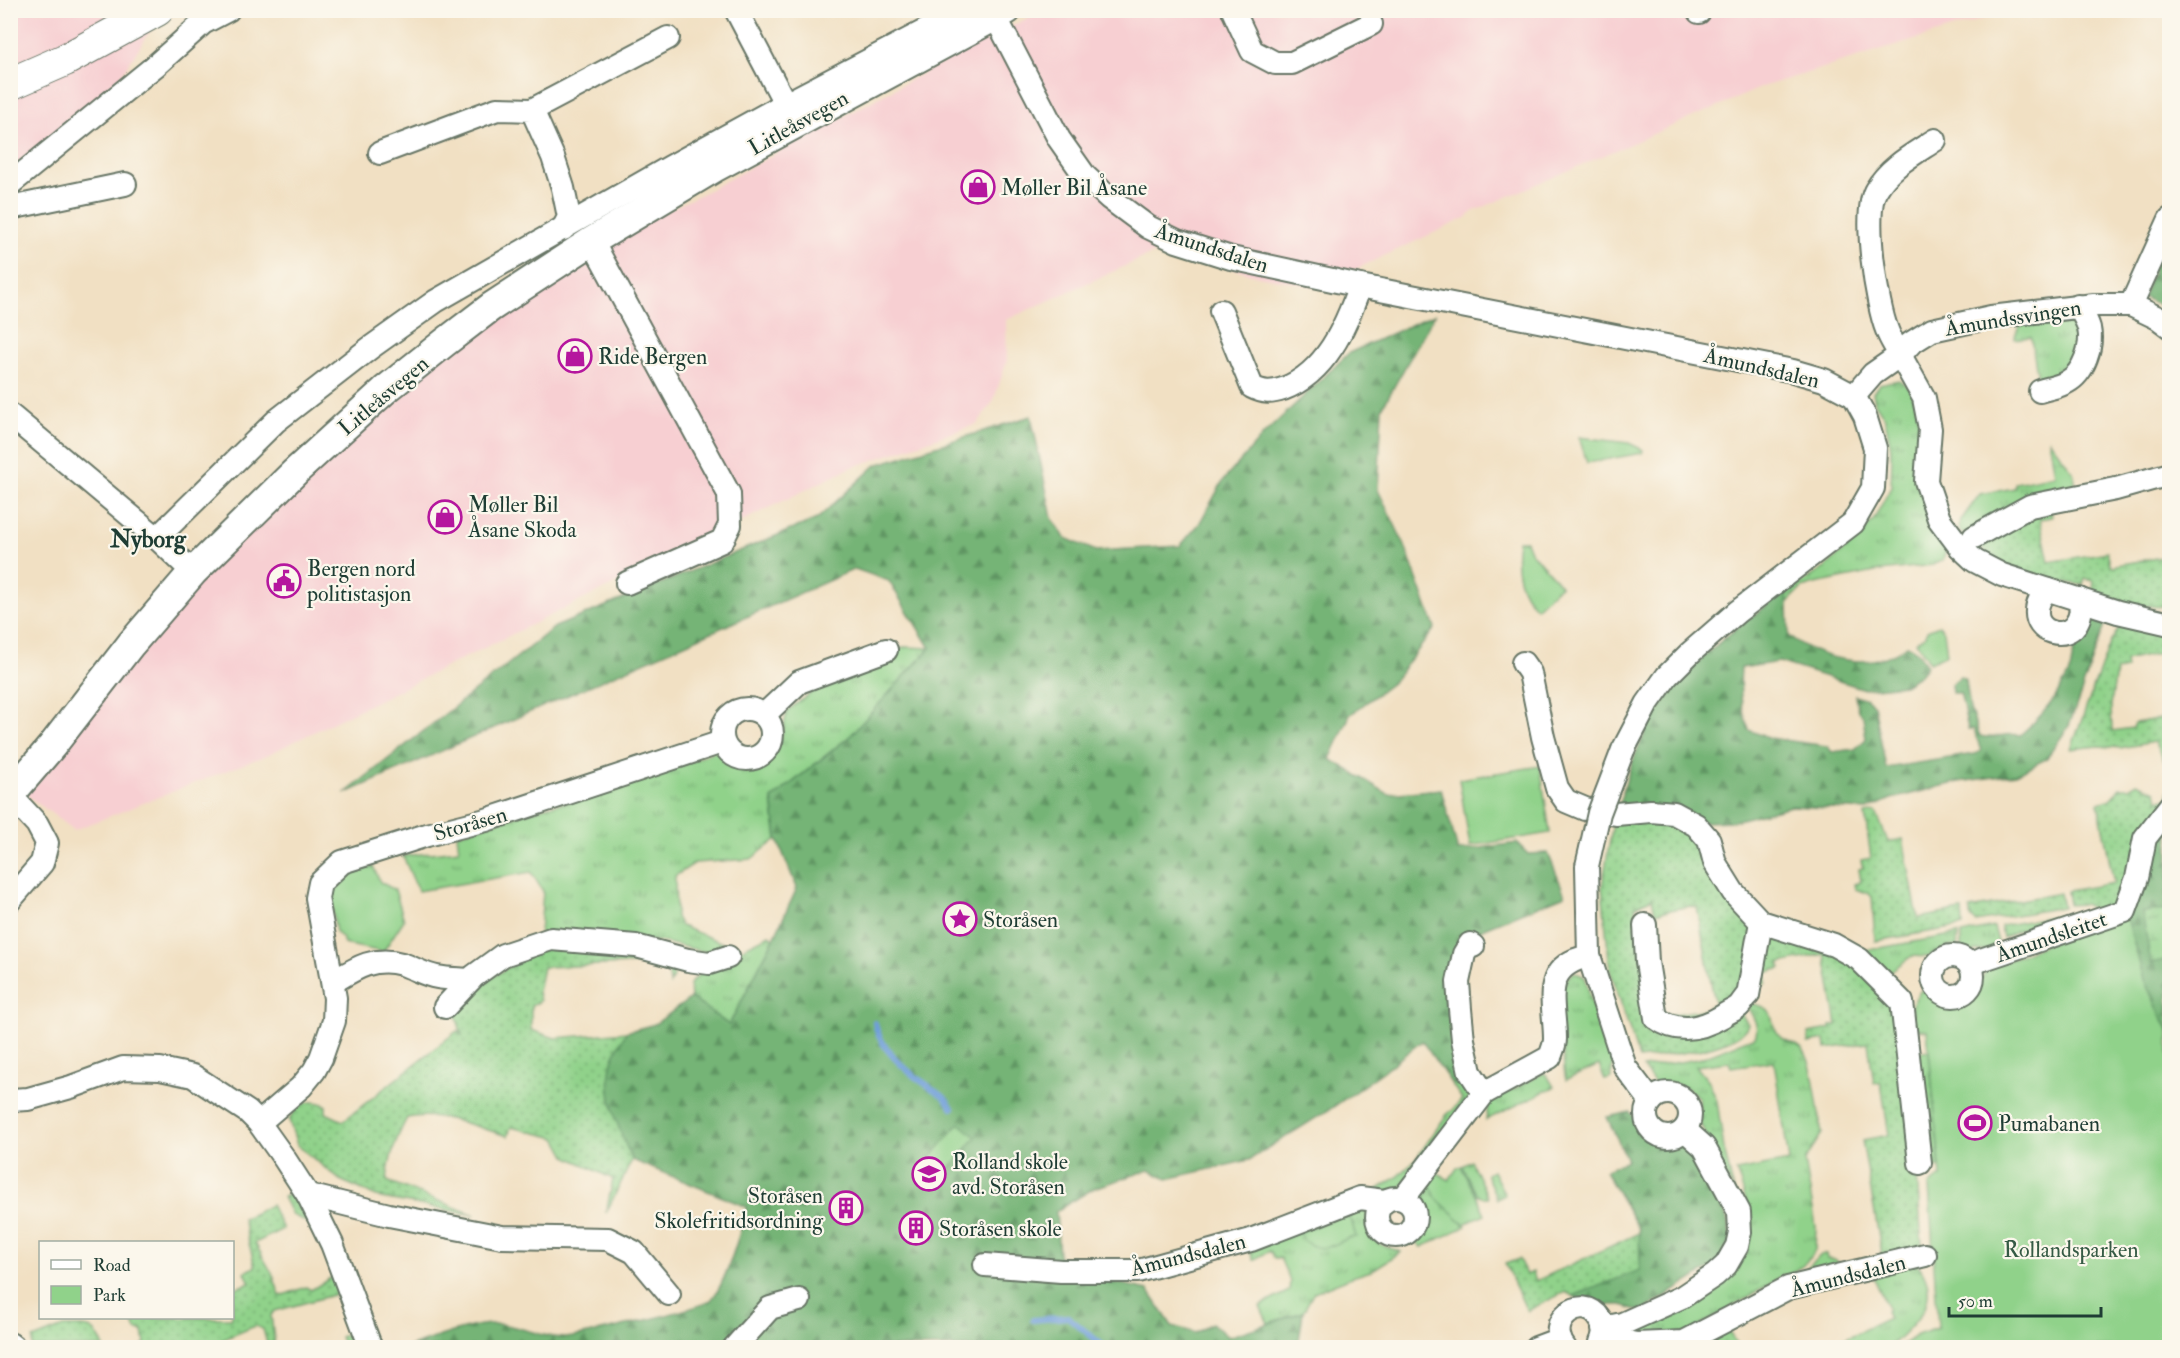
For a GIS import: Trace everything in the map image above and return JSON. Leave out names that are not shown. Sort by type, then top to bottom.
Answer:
[{"type":"main road","points":[[10,84],[64,60],[157,10]]},
{"type":"street","points":[[10,184],[155,66],[203,23],[228,10]]},
{"type":"street","name":"Litleåsvegen","points":[[736,10],[786,105]]},
{"type":"street","points":[[1233,10],[1252,51],[1275,63],[1292,63],[1371,24]]},
{"type":"street","name":"Litleåsvegen","points":[[157,538],[276,421],[370,348],[436,301],[670,167],[952,13]]},
{"type":"street","name":"Litleåsvegen","points":[[10,795],[52,746],[131,644],[193,572],[295,472],[385,390],[491,307],[592,241],[734,157],[1001,13]]},
{"type":"street","name":"Åmundsdalen","points":[[1001,13],[1059,139],[1085,176],[1109,198],[1148,227],[1177,241],[1231,258],[1360,286],[1793,371],[1824,380],[1854,396]]},
{"type":"street","points":[[380,153],[497,109],[532,110],[668,38]]},
{"type":"street","points":[[532,110],[553,157],[563,188],[569,217],[563,229]]},
{"type":"street","points":[[1935,140],[1898,165],[1874,193],[1870,250],[1886,329],[1924,398],[1930,429],[1926,481],[1939,519],[1960,547],[1975,561],[2002,575],[2118,612],[2169,624]]},
{"type":"street","points":[[10,208],[125,184]]},
{"type":"street","points":[[2131,305],[2169,219]]},
{"type":"street","points":[[592,241],[729,494],[730,525],[722,541],[627,583]]},
{"type":"street","points":[[1221,310],[1252,387],[1262,392],[1274,392],[1297,384],[1320,364],[1349,316],[1360,286]]},
{"type":"street","name":"Åmundssvingen","points":[[1900,354],[1911,343],[1932,330],[1991,317],[2078,306],[2131,305],[2158,318],[2169,327]]},
{"type":"street","points":[[2040,391],[2067,383],[2084,364],[2087,356],[2089,329],[2078,306]]},
{"type":"street","points":[[1652,1101],[1625,1066],[1589,956],[1587,866],[1599,813],[1623,750],[1647,704],[1667,676],[1737,612],[1853,523],[1873,488],[1875,448],[1865,416],[1854,396],[1873,374],[1900,354]]},
{"type":"street","points":[[10,415],[157,538],[193,572]]},
{"type":"street","points":[[1974,537],[2030,506],[2116,489],[2169,474]]},
{"type":"street","points":[[2048,590],[2038,601],[2037,616],[2045,629],[2052,632],[2060,633],[2074,627],[2081,614],[2079,599]]},
{"type":"street","points":[[764,715],[798,682],[886,650]]},
{"type":"street","points":[[1523,663],[1530,673],[1557,788],[1566,801],[1585,809],[1616,814],[1651,811],[1674,813],[1696,825],[1708,840],[1715,863],[1733,892],[1761,922],[1834,945],[1858,958],[1902,1002],[1920,1163]]},
{"type":"street","points":[[748,709],[764,715],[772,730],[769,746],[764,753],[749,760],[740,759],[726,750],[722,742],[723,726],[733,713],[748,709]]},
{"type":"street","name":"Storåsen","points":[[259,1123],[302,1087],[321,1058],[334,1021],[333,982],[316,898],[320,883],[342,862],[427,835],[486,820],[722,742]]},
{"type":"street","points":[[10,795],[37,824],[47,843],[42,863],[10,900]]},
{"type":"street","name":"Åmundsleitet","points":[[1969,964],[2125,911],[2137,878],[2145,838],[2169,806]]},
{"type":"street","points":[[1646,925],[1647,962],[1656,1018],[1675,1028],[1692,1028],[1709,1024],[1741,1005],[1743,999],[1748,995],[1761,922]]},
{"type":"street","points":[[445,1007],[470,980],[503,955],[551,939],[636,946],[688,960],[709,963],[728,957]]},
{"type":"street","points":[[1473,945],[1470,944],[1464,954],[1458,981],[1463,1040],[1470,1072],[1484,1093]]},
{"type":"street","name":"Åmundsdalen","points":[[985,1265],[1061,1271],[1138,1271],[1251,1240],[1360,1198],[1394,1200],[1484,1093],[1550,1057],[1555,1042],[1551,994],[1554,980],[1562,969],[1577,959],[1589,956]]},
{"type":"street","name":"Åmundsleitet","points":[[1948,956],[1959,957],[1969,964],[1972,970],[1972,983],[1958,996],[1944,994],[1935,986],[1932,972],[1938,962],[1948,956]]},
{"type":"street","points":[[333,982],[360,965],[386,961],[437,977],[470,980]]},
{"type":"street","points":[[1902,1002],[1932,972]]},
{"type":"street","points":[[10,1100],[28,1099],[71,1087],[123,1068],[160,1069],[193,1076],[248,1112],[259,1123],[308,1195],[332,1244],[370,1347]]},
{"type":"street","points":[[1670,1093],[1683,1098],[1690,1110],[1685,1130],[1671,1137],[1664,1137],[1651,1129],[1646,1115],[1647,1107],[1663,1094],[1670,1093]]},
{"type":"street","points":[[1536,1347],[1562,1343],[1559,1324],[1569,1312],[1576,1309],[1592,1311],[1598,1316],[1601,1337],[1622,1324],[1682,1297],[1726,1265],[1737,1246],[1740,1232],[1739,1212],[1704,1147],[1685,1130]]},
{"type":"street","points":[[308,1195],[389,1215],[502,1237],[608,1239],[634,1252],[669,1294]]},
{"type":"street","name":"Åmundsdalen","points":[[1601,1337],[1636,1344],[1684,1342],[1788,1288],[1925,1255]]},
{"type":"street","points":[[734,1347],[770,1308],[799,1300]]},
{"type":"street","points":[[10,1344],[15,1347]]},
{"type":"shaded area","points":[[11,11],[174,11],[156,21],[111,92],[11,173]]},
{"type":"shaded area","points":[[1042,11],[2009,11],[1765,86],[1472,212],[1468,217],[1317,287],[1258,276],[1165,248],[1006,320],[1007,361],[993,402],[977,424],[850,468],[267,755],[74,830],[17,788],[115,646],[521,284],[707,191],[984,40]]},
{"type":"green space","points":[[2169,224],[2169,310],[2143,297]]},
{"type":"green space","points":[[1435,314],[1382,408],[1378,490],[1405,546],[1435,628],[1393,682],[1350,715],[1330,759],[1388,794],[1441,789],[1458,851],[1517,843],[1528,854],[1548,853],[1565,895],[1484,928],[1458,946],[1447,1009],[1471,1084],[1451,1083],[1422,1041],[1332,1108],[1249,1160],[1167,1179],[1149,1170],[1094,1188],[1056,1211],[1059,1256],[1070,1272],[1085,1280],[1113,1282],[1148,1290],[1172,1326],[1196,1333],[1212,1323],[1228,1337],[1303,1312],[1298,1347],[408,1347],[452,1332],[487,1324],[505,1325],[547,1336],[574,1337],[686,1309],[710,1301],[716,1294],[732,1257],[747,1207],[632,1160],[611,1099],[612,1061],[626,1032],[655,1024],[691,998],[729,1025],[797,888],[777,839],[772,799],[850,736],[930,648],[889,581],[855,569],[344,794],[555,627],[817,519],[876,465],[1031,416],[1052,518],[1065,538],[1096,551],[1180,546],[1199,524],[1223,481],[1264,434],[1349,353]]},
{"type":"green space","points":[[2066,317],[2078,325],[2082,338],[2075,368],[2039,385],[2031,337],[2015,339],[2017,331],[2026,322]]},
{"type":"green space","points":[[1899,380],[1912,390],[1948,544],[1943,560],[1933,565],[1880,571],[1815,584],[1802,588],[1788,602],[1785,593],[1825,568],[1873,521],[1891,487],[1892,454],[1885,418],[1875,403],[1873,393],[1879,384]]},
{"type":"green space","points":[[1579,437],[1629,443],[1643,450],[1642,453],[1587,463]]},
{"type":"green space","points":[[2049,439],[2073,472],[2075,480],[2073,492],[1962,534],[1958,527],[1961,520],[1980,494],[2015,488],[2015,483],[2055,475]]},
{"type":"green space","points":[[2050,505],[2052,517],[2040,519],[2049,562],[2107,552],[2111,566],[2169,556],[2169,604],[2153,606],[2133,604],[2095,593],[2094,581],[2085,579],[2083,585],[2025,573],[1998,561],[1986,553],[1977,542]]},
{"type":"green space","points":[[1518,541],[1526,541],[1530,551],[1561,585],[1536,608],[1521,585],[1517,568]]},
{"type":"green space","points":[[1785,593],[1788,602],[1789,636],[1802,644],[1831,657],[1863,661],[1893,654],[1907,645],[1918,652],[1927,666],[1920,675],[1904,685],[1865,689],[1779,662],[1741,668],[1741,700],[1749,730],[1769,738],[1827,746],[1832,752],[1855,749],[1866,739],[1863,716],[1858,711],[1855,695],[1867,699],[1874,705],[1886,768],[1975,754],[1981,751],[1974,729],[1968,729],[1960,693],[1952,693],[1951,684],[1960,677],[1966,681],[1970,709],[1980,736],[2020,735],[2041,715],[2059,691],[2070,671],[2078,638],[2093,613],[2107,619],[2069,726],[2046,759],[2016,774],[1959,782],[1891,799],[1867,810],[1791,806],[1734,821],[1704,822],[1619,804],[1642,740],[1658,710],[1707,654],[1745,621]]},
{"type":"green space","points":[[2122,623],[2169,629],[2169,651],[2125,661],[2126,669],[2116,671],[2111,706],[2112,731],[2133,728],[2135,723],[2169,717],[2169,764],[2166,764],[2154,742],[2120,748],[2099,746],[2071,749],[2110,643]]},
{"type":"green space","points":[[1939,625],[1944,631],[1947,654],[1930,662],[1916,642],[1926,635],[1927,630]]},
{"type":"green space","points":[[903,647],[930,648],[850,736],[772,799],[777,839],[751,859],[695,863],[675,876],[676,917],[681,926],[725,944],[724,950],[715,954],[663,942],[540,933],[543,891],[531,872],[418,891],[403,856],[459,850],[457,834],[545,807],[609,792],[678,767],[719,749],[742,765],[766,762],[782,735],[787,711],[827,681]]},
{"type":"green space","points":[[1540,766],[1550,833],[1470,846],[1459,779]]},
{"type":"green space","points":[[2137,783],[2156,791],[2158,800],[2167,799],[2169,789],[2169,797],[2118,903],[2099,912],[2084,904],[2069,905],[2067,891],[2114,883],[2098,803],[2110,799],[2120,788],[2129,788]]},
{"type":"green space","points":[[1876,812],[1888,842],[1903,839],[1918,918],[1962,910],[1963,926],[1875,941],[1872,897],[1868,893],[1855,889],[1854,884],[1861,882],[1859,869],[1863,868],[1861,860],[1871,858],[1865,814]]},
{"type":"green space","points":[[2169,816],[2169,1032],[2144,980],[2125,911],[2160,828]]},
{"type":"green space","points":[[1614,817],[1661,820],[1698,834],[1708,849],[1713,870],[1728,895],[1748,916],[1753,925],[1754,939],[1746,987],[1740,997],[1721,1014],[1709,1020],[1684,1024],[1673,1022],[1662,1016],[1708,1009],[1709,1006],[1715,1004],[1697,907],[1690,906],[1655,913],[1652,898],[1635,907],[1653,1023],[1663,1030],[1683,1034],[1708,1027],[1739,1011],[1748,1024],[1742,1033],[1731,1040],[1699,1050],[1639,1059],[1610,969],[1602,886]]},
{"type":"green space","points":[[373,866],[380,882],[395,890],[404,920],[383,952],[344,944],[342,937],[336,933],[330,894],[342,877]]},
{"type":"green space","points":[[2060,893],[2063,907],[1976,922],[1970,916],[1970,909]]},
{"type":"green space","points":[[2169,910],[2169,959],[2151,963],[2142,912]]},
{"type":"green space","name":"Rollandsparken","points":[[2125,911],[2144,980],[2169,1032],[2169,1347],[1897,1348],[1917,1335],[1938,1328],[1929,1186],[1941,1177],[1927,1030],[1916,1029],[1911,1007],[1918,994],[1928,983],[1942,997],[1952,1001],[1963,1000],[1973,994],[1987,969]]},
{"type":"green space","points":[[2058,915],[2060,921],[2016,931],[2003,938],[2001,926]]},
{"type":"green space","points":[[1761,922],[1834,945],[1898,1011],[1914,1131],[1922,1247],[1883,1260],[1862,1140],[1889,1135],[1881,1083],[1874,1083],[1868,1043],[1826,1049],[1825,1040],[1808,1043],[1809,1033],[1830,1029],[1830,1026],[1837,1025],[1825,954],[1780,963],[1781,968],[1766,973],[1766,983],[1761,987]]},
{"type":"green space","points":[[1994,927],[1998,942],[1995,949],[1971,952],[1961,948],[1961,934]]},
{"type":"green space","points":[[1958,934],[1957,946],[1947,947],[1928,957],[1912,956],[1885,975],[1863,951]]},
{"type":"green space","points":[[769,935],[774,938],[729,1025],[691,998],[690,984],[703,970],[735,957],[741,949]]},
{"type":"green space","points":[[545,947],[656,954],[672,963],[674,976],[670,984],[668,969],[663,963],[543,967],[538,992],[540,1001],[531,1006],[531,1030],[555,1038],[626,1032],[612,1061],[610,1087],[614,1112],[632,1160],[606,1213],[613,1179],[566,1156],[556,1138],[511,1127],[508,1136],[445,1118],[420,1116],[407,1118],[396,1141],[387,1181],[475,1215],[381,1198],[340,1180],[297,1145],[289,1120],[300,1106],[309,1102],[326,1105],[326,1113],[343,1121],[457,1031],[462,1035],[454,1009],[490,978]]},
{"type":"green space","points":[[1574,972],[1585,977],[1594,1012],[1613,1063],[1611,1078],[1605,1080],[1599,1065],[1566,1080],[1560,997],[1567,979]]},
{"type":"green space","points":[[1749,1003],[1768,1010],[1777,1033],[1804,1051],[1810,1067],[1822,1133],[1805,1161],[1816,1227],[1815,1250],[1807,1261],[1788,1276],[1782,1275],[1688,1333],[1628,1335],[1677,1312],[1747,1254],[1748,1212],[1736,1171],[1789,1161],[1774,1061],[1731,1067],[1729,1062],[1696,1066],[1709,1082],[1717,1101],[1724,1149],[1734,1192],[1700,1123],[1699,1098],[1679,1085],[1655,1084],[1643,1068],[1698,1059],[1755,1037],[1756,1026],[1748,1008]]},
{"type":"green space","points":[[1929,1050],[1940,1167],[1925,1170],[1911,1053]]},
{"type":"green space","points":[[1543,1073],[1547,1075],[1554,1087],[1486,1120],[1488,1103]]},
{"type":"green space","points":[[1451,1083],[1471,1084],[1474,1092],[1398,1191],[1372,1193],[1399,1176],[1416,1159],[1447,1114],[1462,1099]]},
{"type":"green space","points":[[1630,1112],[1648,1138],[1661,1146],[1686,1144],[1702,1152],[1727,1219],[1731,1240],[1715,1265],[1641,1312],[1622,1305],[1609,1305],[1605,1316],[1573,1296],[1640,1269],[1639,1229],[1605,1171],[1627,1160],[1607,1117]]},
{"type":"green space","points":[[959,1123],[976,1137],[939,1182],[922,1168]]},
{"type":"green space","points":[[1471,1161],[1488,1197],[1477,1195],[1462,1166]]},
{"type":"green space","points":[[1461,1166],[1485,1214],[1464,1224],[1436,1198],[1429,1182],[1438,1173],[1449,1180]]},
{"type":"green space","points":[[1493,1171],[1505,1195],[1497,1199],[1486,1174]]},
{"type":"green space","points":[[1429,1182],[1466,1226],[1422,1247],[1416,1241],[1423,1217],[1416,1197]]},
{"type":"green space","points":[[291,1193],[300,1195],[348,1291],[275,1311],[271,1315],[275,1347],[268,1347],[263,1329],[255,1326],[215,1343],[215,1347],[143,1347],[142,1345],[145,1344],[143,1331],[136,1330],[131,1319],[234,1319],[234,1289],[250,1283],[245,1272],[255,1267],[243,1219],[271,1205],[283,1229],[255,1243],[273,1275],[280,1296],[306,1287],[311,1290],[337,1274],[313,1225],[292,1215],[283,1197]]},
{"type":"green space","points":[[1367,1207],[1368,1226],[1375,1240],[1401,1252],[1371,1271],[1314,1292],[1303,1312],[1268,1323],[1260,1306],[1289,1291],[1290,1281],[1280,1258],[1274,1258],[1270,1251],[1253,1260],[1248,1247]]},
{"type":"green space","points":[[1339,1216],[1351,1219],[1356,1237],[1320,1248],[1304,1241],[1300,1232]]},
{"type":"green space","points":[[1639,1233],[1640,1270],[1573,1296],[1565,1292],[1527,1311],[1505,1264],[1519,1259],[1526,1275],[1533,1272],[1536,1281]]},
{"type":"green space","points":[[1826,1254],[1827,1259],[1836,1260],[1837,1264],[1855,1260],[1858,1265],[1795,1280],[1821,1255]]},
{"type":"green space","points":[[1917,1263],[1925,1276],[1928,1288],[1927,1299],[1917,1319],[1890,1347],[1825,1348],[1889,1318],[1886,1311],[1888,1309],[1873,1276]]},
{"type":"green space","points":[[63,1327],[93,1330],[104,1347],[32,1347],[33,1339]]},
{"type":"green space","points":[[1726,1328],[1739,1347],[1715,1347],[1710,1334]]},
{"type":"green space","points":[[359,1330],[363,1347],[344,1347],[340,1337]]},
{"type":"waterway","points":[[875,1023],[880,1039],[891,1054],[910,1073],[941,1095],[952,1108]]},
{"type":"waterway","points":[[1033,1320],[1068,1317],[1106,1348]]},
{"type":"place","name":"Møller Bil Åsane","points":[[978,187]]},
{"type":"place","name":"Ride Bergen","points":[[575,356]]},
{"type":"place","name":"Møller Bil Åsane Skoda","points":[[445,517]]},
{"type":"place","name":"Bergen nord politistasjon","points":[[284,581]]},
{"type":"place","name":"Storåsen","points":[[960,919]]},
{"type":"place","name":"Pumabanen","points":[[1975,1123]]},
{"type":"place","name":"Rolland skole avd. Storåsen","points":[[929,1174]]},
{"type":"place","name":"Storåsen Skolefritidsordning","points":[[846,1208]]},
{"type":"place","name":"Storåsen skole","points":[[916,1228]]},
{"type":"district","name":"Nyborg","points":[[148,539]]}]
